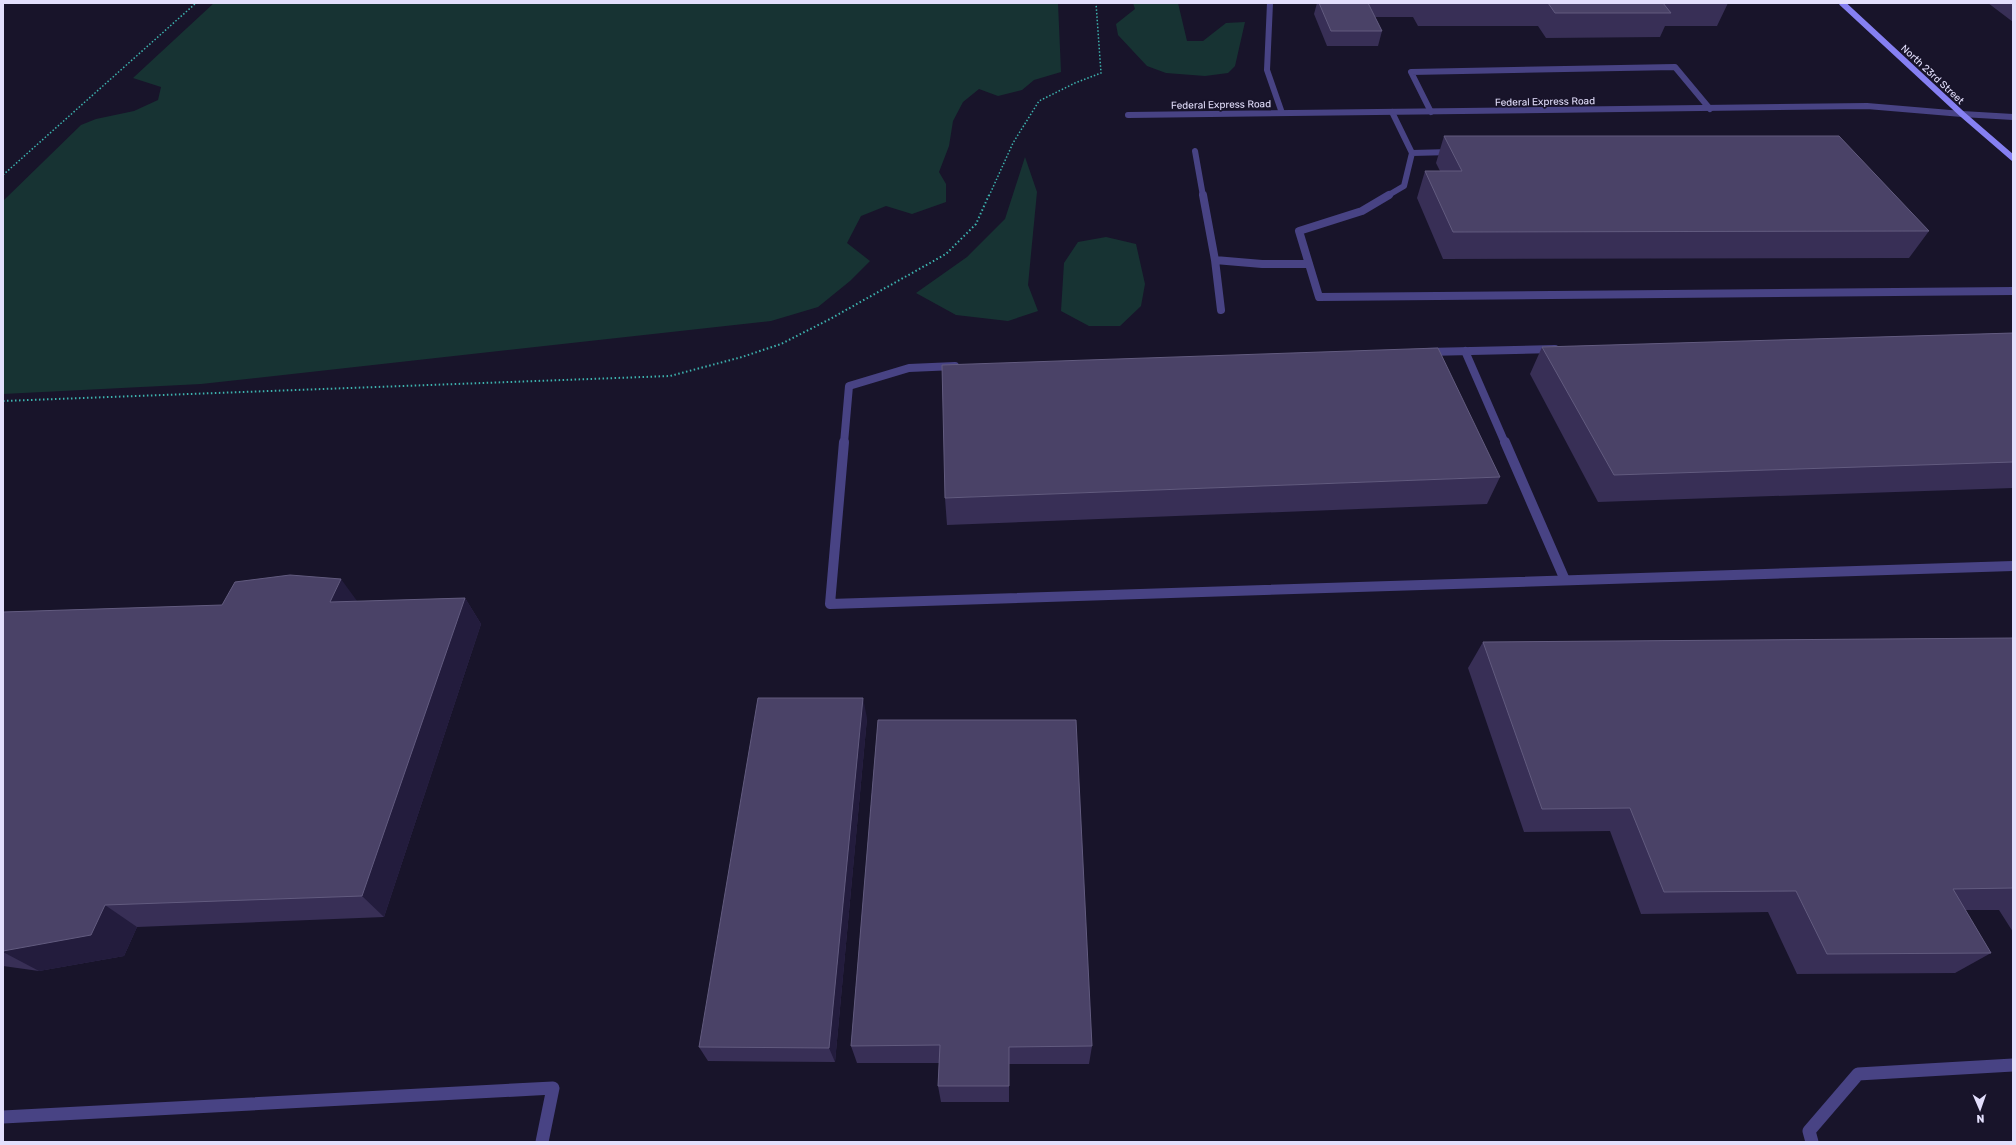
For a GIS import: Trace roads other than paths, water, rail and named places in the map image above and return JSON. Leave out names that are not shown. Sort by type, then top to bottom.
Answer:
[{"type":"main road","name":"North 23rd Street","points":[[1842,3],[1962,114],[2013,158]]},
{"type":"street","points":[[1270,3],[1266,70],[1282,113]]},
{"type":"street","points":[[1432,112],[1410,72],[1675,67],[1710,109]]},
{"type":"street","name":"Federal Express Road","points":[[1128,115],[1867,106],[2013,117]]},
{"type":"street","points":[[1392,112],[1412,153],[1404,186],[1362,211],[1299,231],[1319,297],[2013,291]]},
{"type":"street","points":[[1195,151],[1222,310]]},
{"type":"street","points":[[1412,153],[1460,152]]},
{"type":"street","points":[[1214,260],[1262,264],[1309,264]]},
{"type":"street","points":[[1417,352],[1568,348]]},
{"type":"street","points":[[1464,351],[1565,580]]},
{"type":"street","points":[[965,366],[909,368],[849,386],[830,604],[2013,566]]},
{"type":"street","points":[[1812,1142],[1809,1131],[1858,1074],[2013,1066]]},
{"type":"street","points":[[3,1117],[553,1088],[542,1142]]}]
